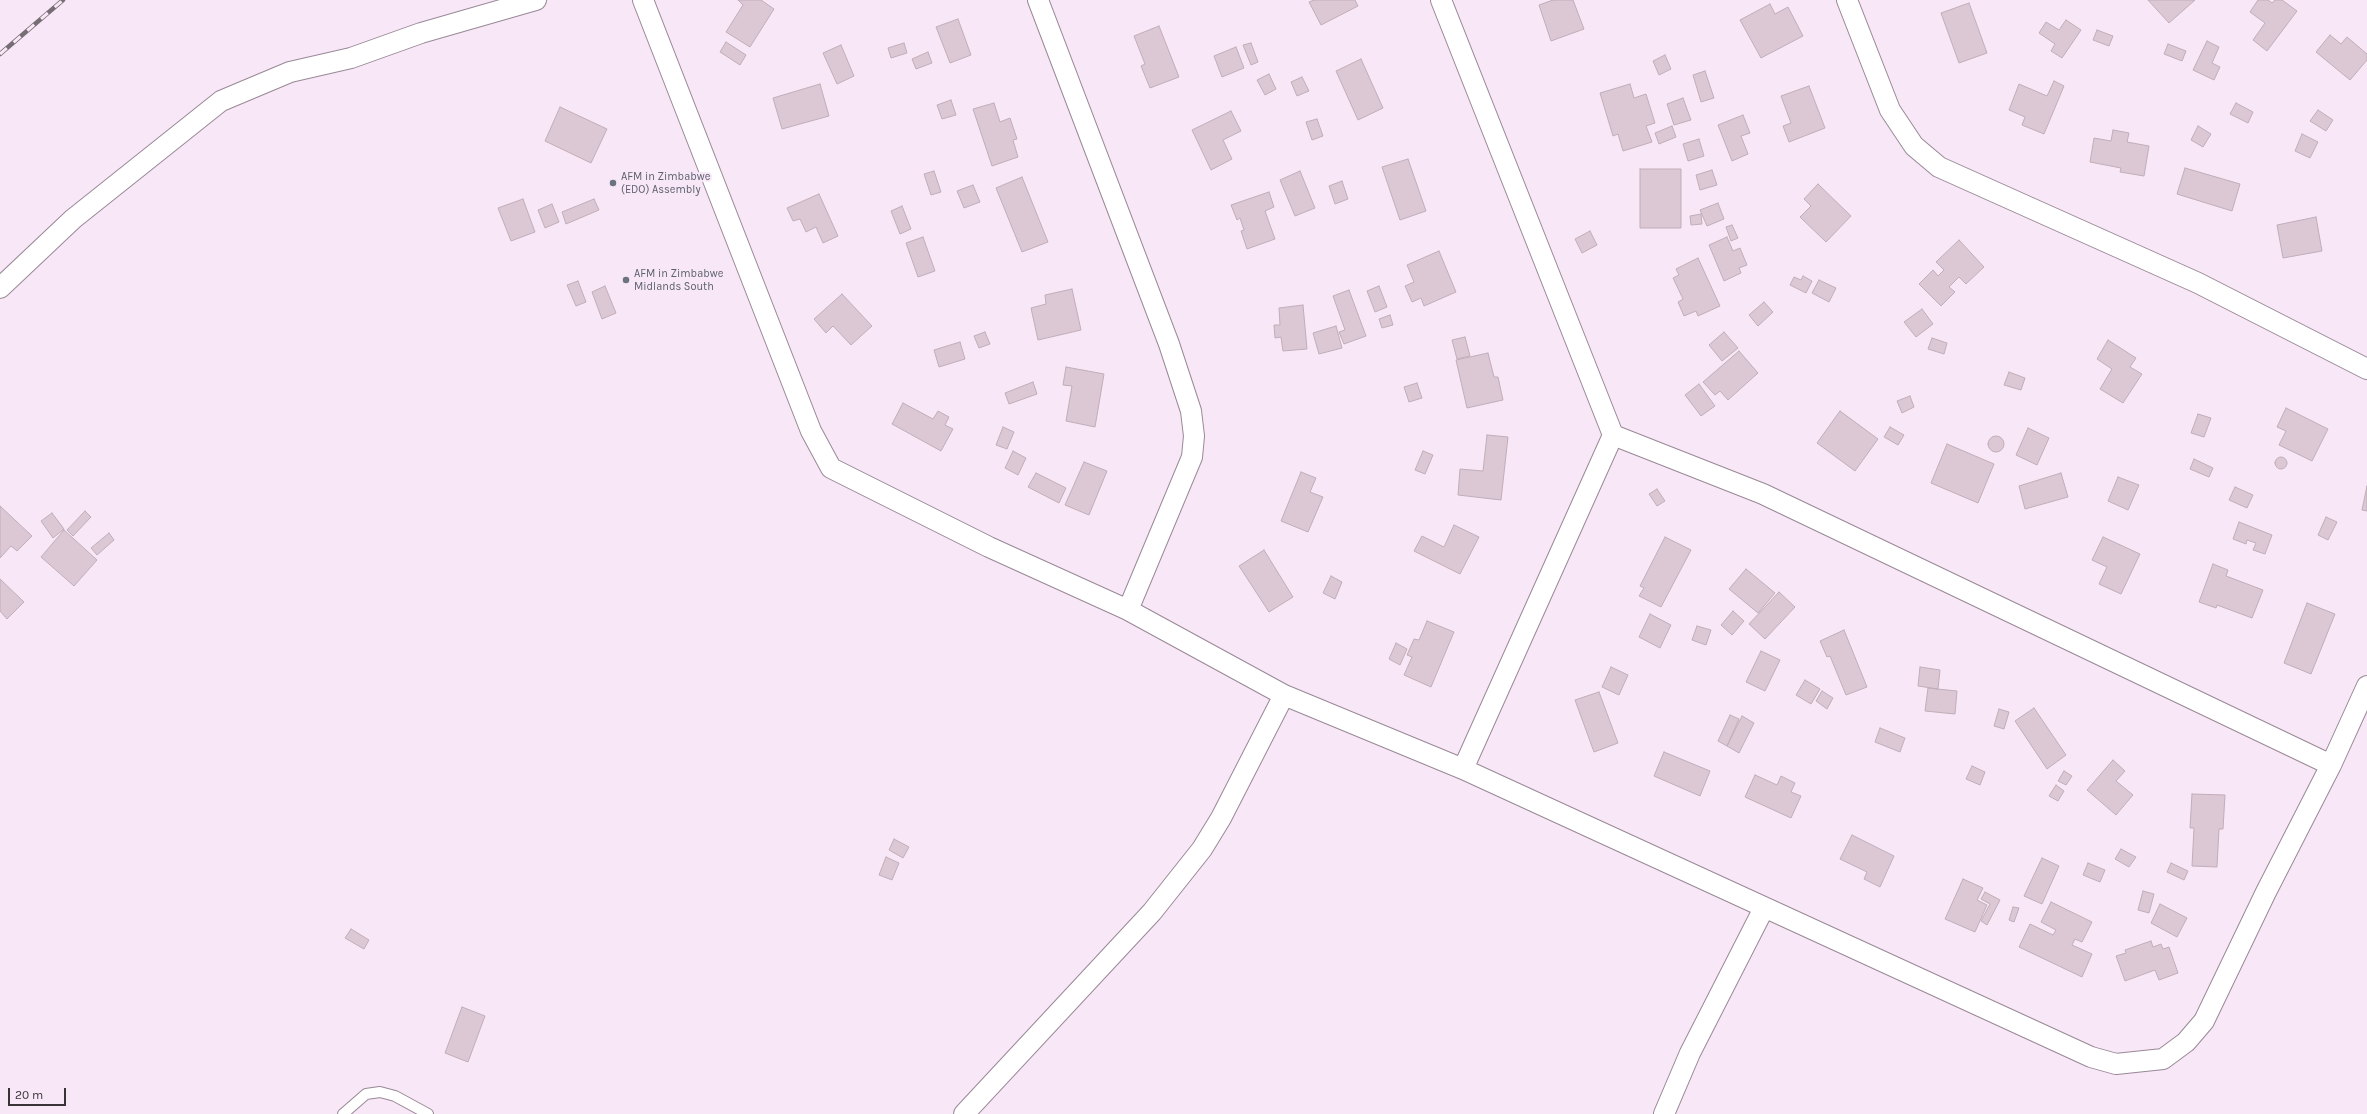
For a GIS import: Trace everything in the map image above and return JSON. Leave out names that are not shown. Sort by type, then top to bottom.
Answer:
[{"type":"street","points":[[0,288],[73,219],[221,101],[290,72],[351,58],[421,33],[536,0]]},
{"type":"street","points":[[643,0],[811,431],[831,468],[989,547],[1128,610],[1284,695],[1463,769],[2091,1057],[2116,1064],[2163,1059],[2186,1042],[2204,1021],[2266,892],[2331,765],[2367,686]]},
{"type":"street","points":[[1038,0],[1169,344],[1191,411],[1194,436],[1192,457],[1128,610]]},
{"type":"street","points":[[1441,0],[1613,435],[1463,769]]},
{"type":"street","points":[[1847,0],[1890,110],[1914,146],[1939,167],[2198,283],[2367,369]]},
{"type":"street","points":[[1613,435],[1763,494],[2331,765]]},
{"type":"street","points":[[964,1114],[1152,912],[1202,849],[1221,818],[1284,695]]},
{"type":"street","points":[[1664,1114],[1690,1053],[1764,908]]},
{"type":"lane","points":[[343,1114],[366,1094],[380,1092],[395,1096],[428,1114]]},
{"type":"building","points":[[738,0],[761,0],[774,9],[750,47],[726,32],[743,5]]},
{"type":"building","points":[[1314,0],[1355,0],[1358,6],[1321,25],[1309,2]]},
{"type":"building","points":[[1553,0],[1573,0],[1584,29],[1551,41],[1539,5]]},
{"type":"building","points":[[2148,0],[2195,0],[2169,23]]},
{"type":"building","points":[[2258,0],[2268,0],[2272,3],[2275,0],[2282,0],[2297,11],[2267,51],[2253,40],[2265,23],[2250,12]]},
{"type":"building","points":[[1969,3],[1987,53],[1959,63],[1941,13]]},
{"type":"building","points":[[1770,4],[1775,14],[1788,7],[1803,36],[1761,58],[1740,20]]},
{"type":"building","points":[[958,19],[971,55],[950,63],[936,27]]},
{"type":"building","points":[[2066,20],[2081,30],[2062,58],[2051,51],[2055,44],[2039,33],[2046,22],[2059,30]]},
{"type":"building","points":[[1159,26],[1179,77],[1150,88],[1141,66],[1145,64],[1134,36]]},
{"type":"building","points":[[2097,30],[2113,36],[2109,46],[2093,40]]},
{"type":"building","points":[[2330,35],[2341,44],[2347,37],[2367,54],[2367,60],[2350,80],[2316,52]]},
{"type":"building","points":[[2207,41],[2219,47],[2212,63],[2220,67],[2214,80],[2193,70]]},
{"type":"building","points":[[726,42],[746,55],[740,65],[720,52]]},
{"type":"building","points":[[904,43],[907,53],[891,58],[888,48]]},
{"type":"building","points":[[1251,43],[1258,62],[1251,65],[1243,45]]},
{"type":"building","points":[[2168,44],[2186,51],[2182,61],[2164,54]]},
{"type":"building","points":[[841,45],[854,76],[837,84],[823,53]]},
{"type":"building","points":[[1236,47],[1244,68],[1222,77],[1214,56]]},
{"type":"building","points":[[928,52],[932,63],[916,69],[912,59]]},
{"type":"building","points":[[1665,55],[1671,69],[1659,75],[1653,61]]},
{"type":"building","points":[[1361,59],[1383,108],[1358,120],[1336,71]]},
{"type":"building","points":[[1705,71],[1714,98],[1701,102],[1693,75]]},
{"type":"building","points":[[1269,74],[1276,89],[1265,95],[1257,80]]},
{"type":"building","points":[[1302,77],[1309,91],[1297,96],[1291,82]]},
{"type":"building","points":[[2054,81],[2064,86],[2044,134],[2022,125],[2025,117],[2009,110],[2019,84],[2047,96]]},
{"type":"building","points":[[820,84],[829,116],[782,129],[773,98]]},
{"type":"building","points":[[1630,84],[1634,98],[1646,94],[1655,123],[1646,126],[1652,142],[1623,151],[1618,134],[1613,136],[1600,93]]},
{"type":"building","points":[[1809,86],[1825,128],[1789,142],[1783,126],[1791,123],[1781,96]]},
{"type":"building","points":[[1683,98],[1691,120],[1674,125],[1667,104]]},
{"type":"building","points":[[951,100],[956,115],[942,119],[937,105]]},
{"type":"building","points":[[994,103],[1000,122],[1010,118],[1017,139],[1013,140],[1018,157],[992,166],[973,109]]},
{"type":"building","points":[[2236,103],[2253,112],[2248,123],[2230,114]]},
{"type":"building","points":[[560,107],[607,129],[591,163],[545,141]]},
{"type":"building","points":[[2318,110],[2333,120],[2326,131],[2310,121]]},
{"type":"building","points":[[1231,111],[1241,131],[1223,140],[1232,159],[1211,170],[1192,130]]},
{"type":"building","points":[[1743,115],[1750,133],[1741,136],[1748,154],[1732,161],[1718,125]]},
{"type":"building","points":[[1317,119],[1323,136],[1312,140],[1306,122]]},
{"type":"building","points":[[1672,126],[1676,137],[1659,144],[1655,133]]},
{"type":"building","points":[[2198,126],[2211,134],[2203,147],[2191,140]]},
{"type":"building","points":[[2113,130],[2129,133],[2127,142],[2149,146],[2144,176],[2120,172],[2121,168],[2090,162],[2094,138],[2111,141]]},
{"type":"building","points":[[2302,134],[2318,142],[2310,158],[2295,151]]},
{"type":"building","points":[[1699,139],[1704,156],[1688,161],[1683,144]]},
{"type":"building","points":[[1408,159],[1426,211],[1400,220],[1382,167]]},
{"type":"building","points":[[2185,168],[2240,184],[2232,211],[2177,194]]},
{"type":"building","points":[[1640,169],[1681,169],[1681,228],[1640,228]]},
{"type":"building","points":[[1712,170],[1717,185],[1700,190],[1696,175]]},
{"type":"building","points":[[934,171],[941,192],[931,195],[924,174]]},
{"type":"building","points":[[1300,171],[1315,208],[1295,216],[1280,180]]},
{"type":"building","points":[[1022,177],[1048,242],[1022,252],[996,188]]},
{"type":"building","points":[[1342,181],[1348,199],[1335,204],[1329,186]]},
{"type":"building","points":[[1818,184],[1851,216],[1826,242],[1800,217],[1811,206],[1804,199]]},
{"type":"building","points":[[973,185],[980,202],[964,208],[957,191]]},
{"type":"building","points":[[1269,192],[1274,207],[1265,211],[1275,239],[1247,249],[1241,231],[1244,230],[1240,218],[1237,220],[1231,205]]},
{"type":"building","points":[[819,194],[838,236],[823,243],[816,227],[806,232],[800,219],[793,221],[787,208]]},
{"type":"building","points":[[523,199],[535,232],[511,241],[498,208]]},
{"type":"building","points":[[594,199],[599,210],[566,224],[562,212]]},
{"type":"building","points":[[1718,203],[1724,219],[1707,226],[1700,210]]},
{"type":"building","points":[[552,204],[559,222],[545,228],[538,210]]},
{"type":"building","points":[[902,206],[911,229],[900,234],[891,211]]},
{"type":"building","points":[[1701,214],[1702,224],[1691,225],[1690,216]]},
{"type":"building","points":[[2316,217],[2322,251],[2283,258],[2277,225]]},
{"type":"building","points":[[1732,225],[1738,238],[1731,241],[1726,227]]},
{"type":"building","points":[[1590,231],[1597,245],[1582,253],[1575,239]]},
{"type":"building","points":[[923,237],[935,271],[918,277],[906,243]]},
{"type":"building","points":[[1727,237],[1733,251],[1740,248],[1747,265],[1739,268],[1741,273],[1724,281],[1709,245]]},
{"type":"building","points":[[1959,240],[1984,267],[1966,284],[1959,277],[1949,287],[1955,292],[1941,306],[1919,284],[1933,270],[1938,276],[1944,270],[1936,262]]},
{"type":"building","points":[[1439,251],[1456,292],[1424,306],[1421,298],[1412,302],[1405,286],[1414,282],[1407,265]]},
{"type":"building","points":[[1698,258],[1720,306],[1698,316],[1696,311],[1684,316],[1678,302],[1683,299],[1673,278],[1679,275],[1676,269]]},
{"type":"building","points":[[1803,276],[1812,281],[1806,293],[1790,285],[1794,277],[1801,280]]},
{"type":"building","points":[[1819,280],[1836,288],[1829,302],[1812,293]]},
{"type":"building","points":[[578,281],[586,302],[576,306],[567,285]]},
{"type":"building","points":[[605,286],[616,313],[602,319],[592,292]]},
{"type":"building","points":[[1379,286],[1387,307],[1375,312],[1367,291]]},
{"type":"building","points":[[1072,289],[1081,330],[1038,340],[1031,308],[1046,304],[1045,295]]},
{"type":"building","points":[[1349,290],[1366,336],[1344,344],[1339,332],[1345,330],[1333,296]]},
{"type":"building","points":[[842,294],[872,326],[851,345],[833,326],[826,333],[814,319]]},
{"type":"building","points":[[1764,302],[1773,312],[1758,326],[1749,315]]},
{"type":"building","points":[[1303,305],[1307,349],[1283,351],[1281,337],[1275,338],[1274,325],[1280,325],[1279,308]]},
{"type":"building","points":[[1922,309],[1933,324],[1916,337],[1904,322]]},
{"type":"building","points":[[1390,315],[1393,325],[1382,328],[1379,319]]},
{"type":"building","points":[[1336,326],[1342,348],[1319,354],[1313,333]]},
{"type":"building","points":[[985,332],[990,344],[979,348],[974,336]]},
{"type":"building","points":[[1724,332],[1738,348],[1722,361],[1709,345]]},
{"type":"building","points":[[1465,337],[1470,356],[1457,359],[1452,340]]},
{"type":"building","points":[[1932,338],[1947,343],[1944,354],[1928,349]]},
{"type":"building","points":[[2108,340],[2136,358],[2130,367],[2142,374],[2123,403],[2100,389],[2112,369],[2097,359]]},
{"type":"building","points":[[960,342],[965,359],[939,367],[934,350]]},
{"type":"building","points":[[1739,351],[1758,373],[1728,400],[1720,391],[1715,395],[1703,382]]},
{"type":"building","points":[[1488,353],[1494,377],[1498,377],[1503,400],[1467,408],[1456,360]]},
{"type":"building","points":[[1066,367],[1104,374],[1095,427],[1066,421],[1072,386],[1063,385]]},
{"type":"building","points":[[2009,372],[2025,378],[2021,390],[2004,385]]},
{"type":"building","points":[[1033,382],[1037,394],[1009,404],[1005,393]]},
{"type":"building","points":[[1417,383],[1422,398],[1409,402],[1404,387]]},
{"type":"building","points":[[1699,384],[1715,406],[1701,416],[1685,395]]},
{"type":"building","points":[[1910,396],[1914,407],[1902,413],[1897,401]]},
{"type":"building","points":[[903,403],[933,419],[938,411],[949,417],[945,425],[953,429],[941,451],[892,424]]},
{"type":"building","points":[[2286,408],[2328,429],[2312,461],[2279,445],[2286,431],[2277,427]]},
{"type":"building","points":[[1840,411],[1878,439],[1855,471],[1817,443]]},
{"type":"building","points":[[2198,414],[2211,418],[2204,437],[2191,433]]},
{"type":"building","points":[[1003,427],[1014,432],[1007,449],[996,445]]},
{"type":"building","points":[[1890,427],[1904,435],[1898,445],[1884,437]]},
{"type":"building","points":[[2028,428],[2049,438],[2037,465],[2016,455]]},
{"type":"building","points":[[1487,435],[1508,437],[1501,500],[1458,495],[1460,469],[1483,471]]},
{"type":"building","points":[[1993,436],[1999,436],[2004,441],[2002,450],[1999,452],[1993,452],[1988,447],[1988,441]]},
{"type":"building","points":[[1947,444],[1994,464],[1978,503],[1931,483]]},
{"type":"building","points":[[1013,451],[1026,458],[1018,475],[1005,468]]},
{"type":"building","points":[[1423,451],[1433,455],[1425,474],[1415,470]]},
{"type":"building","points":[[2279,457],[2283,457],[2287,463],[2283,469],[2279,469],[2275,465],[2275,461]]},
{"type":"building","points":[[2194,459],[2213,468],[2209,477],[2190,469]]},
{"type":"building","points":[[1084,462],[1107,471],[1089,515],[1065,505]]},
{"type":"building","points":[[1301,472],[1316,478],[1310,492],[1323,497],[1308,532],[1281,521]]},
{"type":"building","points":[[1036,473],[1066,488],[1059,503],[1028,487]]},
{"type":"building","points":[[2061,473],[2068,497],[2025,509],[2019,486]]},
{"type":"building","points":[[2118,477],[2139,485],[2128,510],[2108,501]]},
{"type":"building","points":[[2367,486],[2367,511],[2362,510]]},
{"type":"building","points":[[2235,487],[2253,495],[2247,508],[2229,500]]},
{"type":"building","points":[[1657,489],[1665,501],[1657,506],[1649,494]]},
{"type":"building","points":[[0,506],[32,536],[17,551],[11,546],[0,558]]},
{"type":"building","points":[[85,511],[91,517],[73,536],[67,530]]},
{"type":"building","points":[[52,513],[64,529],[53,538],[41,521]]},
{"type":"building","points":[[2326,517],[2337,522],[2328,540],[2318,535]]},
{"type":"building","points":[[2239,522],[2272,535],[2265,554],[2253,550],[2256,543],[2247,540],[2246,544],[2233,539]]},
{"type":"building","points":[[1454,525],[1479,537],[1460,574],[1414,551],[1422,536],[1444,547]]},
{"type":"building","points":[[64,530],[97,560],[74,586],[41,557]]},
{"type":"building","points":[[109,533],[114,540],[97,555],[91,548]]},
{"type":"building","points":[[1665,537],[1691,550],[1661,607],[1639,596],[1644,588],[1640,586]]},
{"type":"building","points":[[2103,537],[2140,554],[2121,594],[2099,584],[2107,567],[2092,560]]},
{"type":"building","points":[[1264,550],[1293,597],[1269,612],[1239,566]]},
{"type":"building","points":[[2213,564],[2228,570],[2226,576],[2263,590],[2252,618],[2217,605],[2216,608],[2199,602]]},
{"type":"building","points":[[1746,569],[1775,593],[1758,613],[1729,589]]},
{"type":"building","points":[[1331,576],[1342,582],[1335,599],[1323,593]]},
{"type":"building","points":[[0,579],[24,602],[7,619],[0,611]]},
{"type":"building","points":[[1779,592],[1795,607],[1765,639],[1749,624]]},
{"type":"building","points":[[2307,603],[2335,614],[2311,674],[2284,663]]},
{"type":"building","points":[[1733,611],[1744,621],[1732,635],[1721,625]]},
{"type":"building","points":[[1650,614],[1671,625],[1660,648],[1639,637]]},
{"type":"building","points":[[1427,621],[1454,632],[1431,687],[1404,675],[1412,657],[1407,655],[1414,639],[1419,640]]},
{"type":"building","points":[[1697,626],[1711,630],[1706,645],[1692,640]]},
{"type":"building","points":[[1844,630],[1867,687],[1846,695],[1830,656],[1827,657],[1820,641]]},
{"type":"building","points":[[1396,643],[1407,649],[1400,665],[1389,659]]},
{"type":"building","points":[[1761,651],[1780,660],[1765,691],[1746,682]]},
{"type":"building","points":[[1611,667],[1628,675],[1619,695],[1602,687]]},
{"type":"building","points":[[1920,667],[1940,670],[1938,689],[1918,686]]},
{"type":"building","points":[[1805,680],[1820,689],[1811,704],[1796,695]]},
{"type":"building","points":[[1928,688],[1957,691],[1955,714],[1925,711]]},
{"type":"building","points":[[1822,691],[1833,698],[1827,709],[1816,701]]},
{"type":"building","points":[[1599,692],[1618,743],[1594,752],[1575,700]]},
{"type":"building","points":[[2034,708],[2066,755],[2047,769],[2015,721]]},
{"type":"building","points":[[1999,709],[2009,712],[2004,729],[1994,726]]},
{"type":"building","points":[[1730,715],[1739,719],[1727,746],[1718,741]]},
{"type":"building","points":[[1742,716],[1754,723],[1739,753],[1727,746]]},
{"type":"building","points":[[1880,728],[1905,738],[1900,752],[1875,742]]},
{"type":"building","points":[[1664,752],[1710,771],[1700,796],[1654,776]]},
{"type":"building","points":[[2113,760],[2125,771],[2116,781],[2133,795],[2116,815],[2087,790]]},
{"type":"building","points":[[1972,766],[1985,772],[1980,785],[1966,779]]},
{"type":"building","points":[[2064,771],[2072,776],[2066,785],[2058,781]]},
{"type":"building","points":[[1755,775],[1777,785],[1781,776],[1795,783],[1791,792],[1801,796],[1791,818],[1745,797]]},
{"type":"building","points":[[2056,785],[2064,791],[2058,801],[2049,796]]},
{"type":"building","points":[[2192,794],[2225,795],[2223,829],[2219,829],[2217,867],[2192,866],[2194,828],[2190,828]]},
{"type":"building","points":[[1852,835],[1894,856],[1880,887],[1864,879],[1867,872],[1840,859]]},
{"type":"building","points":[[894,839],[909,847],[903,858],[889,850]]},
{"type":"building","points":[[2121,849],[2136,857],[2129,867],[2115,859]]},
{"type":"building","points":[[886,857],[899,863],[892,880],[879,875]]},
{"type":"building","points":[[2042,858],[2059,866],[2042,904],[2024,896]]},
{"type":"building","points":[[2088,863],[2105,870],[2100,882],[2083,875]]},
{"type":"building","points":[[2171,863],[2188,871],[2184,880],[2167,872]]},
{"type":"building","points":[[1963,879],[1983,888],[1977,900],[1987,905],[1975,932],[1945,919]]},
{"type":"building","points":[[2143,891],[2154,894],[2149,913],[2138,910]]},
{"type":"building","points":[[1985,892],[2000,900],[1987,925],[1981,921],[1990,904],[1981,899]]},
{"type":"building","points":[[2051,902],[2092,922],[2082,942],[2075,939],[2072,945],[2092,954],[2082,977],[2019,947],[2030,924],[2053,935],[2056,930],[2041,922]]},
{"type":"building","points":[[2160,904],[2187,918],[2177,937],[2151,923]]},
{"type":"building","points":[[2013,907],[2019,908],[2014,922],[2009,920]]},
{"type":"building","points":[[351,929],[369,940],[364,949],[345,938]]},
{"type":"building","points":[[2151,941],[2153,947],[2161,944],[2163,949],[2169,947],[2178,973],[2159,980],[2155,970],[2125,981],[2116,956],[2126,953],[2125,950]]},
{"type":"building","points":[[462,1007],[485,1016],[468,1062],[445,1053]]},
{"type":"railway","points":[[0,54],[63,0]]},
{"type":"place","name":"AFM in Zimbabwe (EDO) Assembly","points":[[613,183]]},
{"type":"place","name":"AFM in Zimbabwe Midlands South","points":[[626,280]]}]
